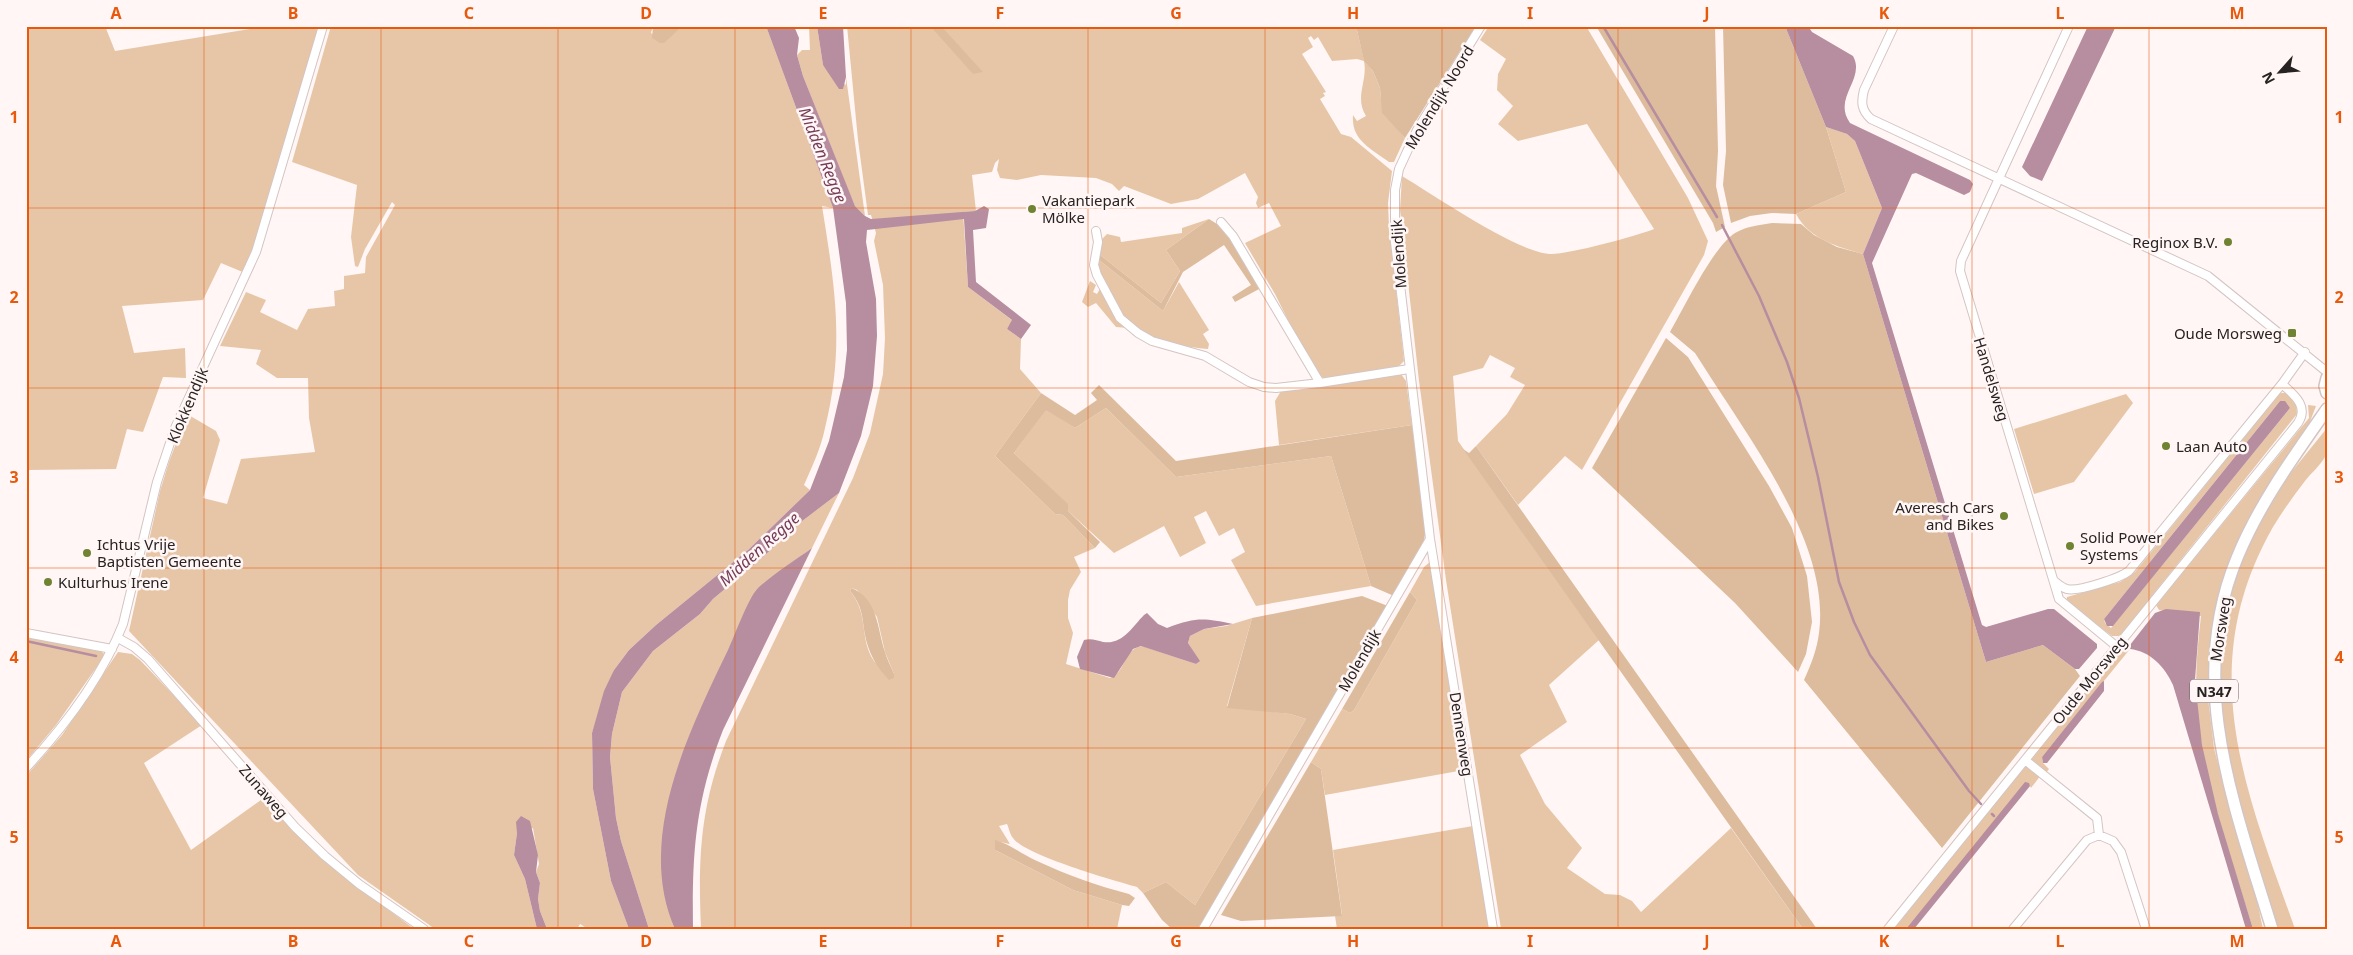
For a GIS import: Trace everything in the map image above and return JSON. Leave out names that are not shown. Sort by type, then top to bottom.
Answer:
[{"type":"main road","points":[[2327,378],[2325,386],[2327,393]]},
{"type":"main road","name":"Morsweg","points":[[2272,929],[2230,792],[2221,750],[2216,718],[2214,657],[2226,588],[2237,558],[2254,522],[2274,488],[2327,409]]},
{"type":"street","name":"Klokkendijk","points":[[26,768],[87,690],[118,638],[157,482],[166,455],[198,375],[248,274],[323,26]]},
{"type":"street","name":"Molendijk Noord","points":[[1399,169],[1417,130],[1481,26]]},
{"type":"street","points":[[1894,26],[1864,90],[1861,101],[1864,113],[1871,119],[1998,180],[2208,276],[2305,352],[2327,372]]},
{"type":"street","name":"Handelsweg","points":[[2069,26],[1961,261],[1960,271],[2059,599],[2116,646]]},
{"type":"street","name":"Molendijk","points":[[1203,929],[1430,538],[1395,242],[1395,190],[1399,169]]},
{"type":"street","points":[[1221,222],[1233,236],[1320,383]]},
{"type":"street","points":[[1096,231],[1098,242],[1095,269],[1120,318],[1138,333],[1152,341],[1205,356],[1249,382],[1264,387],[1276,388],[1320,383],[1409,369]]},
{"type":"street","points":[[2054,581],[2068,589],[2076,589],[2118,577],[2129,571],[2282,384],[2305,352]]},
{"type":"street","name":"Oude Morsweg","points":[[1888,929],[2298,423],[2302,414],[2300,402],[2282,384]]},
{"type":"street","name":"Dennenweg","points":[[1430,538],[1493,929]]},
{"type":"street","points":[[26,632],[112,649]]},
{"type":"street","name":"Zunaweg","points":[[118,638],[134,647],[148,659],[295,827],[325,856],[359,884],[424,929]]},
{"type":"street","points":[[2025,760],[2097,818],[2099,835]]},
{"type":"street","points":[[2013,929],[2087,840],[2099,835],[2113,841],[2121,852],[2146,929]]},
{"type":"shaded area","points":[[26,26],[105,26],[115,51],[268,26],[320,26],[271,196],[245,273],[221,263],[203,300],[122,306],[134,353],[185,348],[186,378],[163,377],[143,432],[127,429],[116,469],[26,470]]},
{"type":"shaded area","points":[[331,26],[653,26],[651,33],[664,42],[683,26],[766,26],[833,208],[822,206],[834,290],[836,317],[835,371],[823,435],[804,485],[810,490],[748,550],[656,625],[629,650],[614,670],[592,733],[593,789],[611,881],[629,929],[588,929],[580,924],[577,929],[547,929],[540,911],[538,899],[540,883],[536,872],[539,864],[533,828],[517,833],[514,855],[525,879],[537,929],[435,929],[358,875],[129,631],[160,491],[187,414],[216,431],[220,440],[203,498],[227,504],[241,459],[315,452],[309,418],[308,378],[277,378],[256,364],[261,350],[220,346],[246,292],[266,300],[260,312],[297,330],[308,309],[335,306],[334,291],[344,289],[344,276],[365,273],[366,257],[395,205],[392,202],[365,249],[358,267],[355,266],[351,237],[357,185],[292,162]]},
{"type":"shaded area","points":[[653,26],[683,26],[664,43],[660,43],[652,38]]},
{"type":"shaded area","points":[[809,26],[817,26],[823,65],[846,85],[846,77],[865,216],[855,206],[803,76],[797,55],[802,50],[810,50]]},
{"type":"shaded area","points":[[847,26],[1356,26],[1364,60],[1373,71],[1380,88],[1381,99],[1396,127],[1405,138],[1394,162],[1389,162],[1369,148],[1355,131],[1353,115],[1357,121],[1366,116],[1361,102],[1365,68],[1364,61],[1357,59],[1332,61],[1318,37],[1314,40],[1311,36],[1308,38],[1313,47],[1302,54],[1326,92],[1323,93],[1325,96],[1320,99],[1341,134],[1351,137],[1392,171],[1388,203],[1389,227],[1404,361],[1397,368],[1324,379],[1310,364],[1275,294],[1245,243],[1281,226],[1269,203],[1258,208],[1256,203],[1258,197],[1245,173],[1198,199],[1171,204],[1124,186],[1119,191],[1112,184],[1096,178],[1041,175],[1017,180],[1000,178],[997,170],[999,159],[995,163],[992,172],[972,175],[976,211],[963,212],[968,287],[1013,321],[1007,329],[1021,339],[1020,369],[1041,393],[995,456],[1055,514],[1063,515],[1095,548],[1074,557],[1081,572],[1070,590],[1068,600],[1068,618],[1073,633],[1066,664],[1110,678],[1119,671],[1131,652],[1142,646],[1196,664],[1199,661],[1188,643],[1190,636],[1204,629],[1226,626],[1252,618],[1227,706],[1290,714],[1306,719],[1195,905],[1166,882],[1143,893],[1137,887],[1071,867],[1034,852],[1013,838],[1007,824],[999,826],[1010,844],[995,841],[995,850],[1073,890],[1122,905],[1117,929],[701,929],[700,879],[703,834],[706,811],[717,765],[726,741],[853,478],[870,433],[883,374],[885,338],[883,285],[874,241],[876,233],[871,215],[868,215],[858,140]],"holes":[[[851,588],[857,590],[877,617],[885,652],[894,674],[876,663],[869,653],[860,608],[850,591]]]},
{"type":"shaded area","points":[[941,26],[983,72],[973,74],[931,27]]},
{"type":"shaded area","points":[[1356,26],[1476,26],[1405,138],[1382,113],[1380,88],[1373,71],[1364,61]]},
{"type":"shaded area","points":[[1489,26],[1586,26],[1688,198],[1708,241],[1704,255],[1582,470],[1565,456],[1518,505],[1476,446],[1507,414],[1525,385],[1510,377],[1515,368],[1490,355],[1483,368],[1453,376],[1458,441],[1599,640],[1549,685],[1567,722],[1520,755],[1545,804],[1582,848],[1567,868],[1605,894],[1620,895],[1632,901],[1641,912],[1731,828],[1803,929],[1501,929],[1446,580],[1419,381],[1400,210],[1402,176],[1454,209],[1517,244],[1535,251],[1550,254],[1571,252],[1602,245],[1654,229],[1587,124],[1518,141],[1498,124],[1513,106],[1497,90],[1498,74],[1506,59],[1480,40]]},
{"type":"shaded area","points":[[1596,26],[1715,26],[1718,151],[1716,186],[1725,227],[1716,232],[1713,223]]},
{"type":"shaded area","points":[[1723,26],[1785,26],[1826,127],[1846,192],[1796,214],[1772,213],[1750,216],[1731,223],[1723,185],[1726,151]]},
{"type":"shaded area","points":[[1826,127],[1847,134],[1855,141],[1882,208],[1863,254],[1834,245],[1816,236],[1808,230],[1796,214],[1846,192]]},
{"type":"shaded area","points":[[1209,219],[1166,250],[1180,271],[1161,303],[1099,254],[1102,239],[1107,234],[1120,237],[1121,242],[1182,233],[1182,228]]},
{"type":"shaded area","points":[[1209,219],[1225,229],[1261,288],[1235,302],[1232,297],[1251,285],[1224,245],[1183,272],[1163,311],[1099,260],[1099,254],[1161,303],[1180,271],[1166,250]]},
{"type":"shaded area","points":[[1772,223],[1801,224],[1814,235],[1837,247],[1863,254],[1986,662],[2043,645],[2075,669],[2080,676],[1942,848],[1804,680],[1818,639],[1819,599],[1812,564],[1800,529],[1763,459],[1695,353],[1670,332],[1691,293],[1727,240],[1735,233],[1744,229]]},
{"type":"shaded area","points":[[1099,260],[1163,311],[1179,282],[1209,330],[1203,334],[1209,344],[1208,349],[1173,344],[1140,331],[1131,324],[1121,313],[1103,281],[1099,269]]},
{"type":"shaded area","points":[[1090,281],[1096,285],[1093,292],[1097,294],[1101,287],[1128,328],[1116,327],[1096,303],[1088,307],[1082,302]]},
{"type":"shaded area","points":[[1666,338],[1688,357],[1769,486],[1792,528],[1807,576],[1812,622],[1806,654],[1798,672],[1735,603],[1592,468]]},
{"type":"shaded area","points":[[1401,374],[1406,381],[1412,425],[1279,445],[1275,401],[1281,391]]},
{"type":"shaded area","points":[[1099,385],[1176,461],[1412,425],[1426,529],[1424,540],[1394,596],[1371,586],[1331,456],[1176,477],[1106,408],[1075,428],[1046,410],[1014,453],[1068,504],[1068,511],[1100,542],[1095,548],[1063,515],[1055,514],[995,456],[1041,393],[1075,415],[1097,400],[1091,393]]},
{"type":"shaded area","points":[[2287,393],[2296,402],[2297,414],[2120,636],[2112,636],[2066,602],[2067,597],[2120,582],[2135,572],[2279,394]],"holes":[[[2280,401],[2290,408],[2111,628],[2105,623],[2104,619]]]},
{"type":"shaded area","points":[[2126,394],[2133,403],[2074,482],[2034,494],[2014,429]]},
{"type":"shaded area","points":[[2308,405],[2316,406],[2306,432],[2254,509],[2236,546],[2223,580],[2209,647],[2208,698],[2214,748],[2234,827],[2257,901],[2263,929],[2253,929],[2213,798],[2202,745],[2198,718],[2196,679],[2201,616],[2159,610],[2156,605],[2309,418]]},
{"type":"shaded area","points":[[1106,408],[1176,477],[1331,456],[1371,586],[1256,606],[1231,560],[1245,552],[1234,528],[1219,536],[1206,511],[1194,517],[1206,543],[1180,557],[1164,526],[1114,553],[1068,511],[1067,504],[1014,453],[1046,409],[1075,428]]},
{"type":"shaded area","points":[[2327,428],[2326,455],[2287,505],[2262,548],[2243,597],[2233,646],[2232,694],[2237,741],[2262,835],[2295,929],[2277,929],[2245,832],[2221,728],[2218,650],[2233,581],[2255,528],[2281,485]]},
{"type":"shaded area","points":[[1476,446],[1817,929],[1803,929],[1463,449],[1469,453]]},
{"type":"shaded area","points":[[839,493],[812,548],[756,590],[691,732],[676,773],[662,841],[661,860],[675,929],[649,929],[621,841],[616,818],[610,757],[612,734],[622,692],[653,651],[700,614],[713,599],[763,557],[797,525]]},
{"type":"shaded area","points":[[1431,561],[1464,770],[1325,795],[1321,769],[1311,762],[1342,709],[1350,713],[1354,710],[1417,600],[1410,592],[1424,567]]},
{"type":"shaded area","points":[[851,588],[867,599],[872,606],[894,678],[889,680],[871,654],[866,641],[861,612],[850,591]]},
{"type":"shaded area","points":[[1410,592],[1417,600],[1354,710],[1350,713],[1342,709]]},
{"type":"shaded area","points":[[1362,596],[1388,606],[1200,929],[1172,929],[1162,920],[1143,893],[1166,882],[1195,905],[1306,719],[1290,714],[1227,708],[1252,618]]},
{"type":"shaded area","points":[[26,637],[100,650],[104,654],[56,725],[26,761]]},
{"type":"shaded area","points":[[2125,643],[2130,645],[2130,649],[2042,757],[2043,763],[2049,769],[2046,773],[2030,759]]},
{"type":"shaded area","points":[[118,652],[132,654],[140,660],[202,725],[144,763],[191,850],[265,797],[301,838],[340,873],[414,929],[26,929],[26,776],[62,735]]},
{"type":"shaded area","points":[[1311,762],[1321,769],[1342,916],[1241,921],[1221,915]]},
{"type":"shaded area","points":[[2025,766],[2029,766],[2041,775],[2031,788],[2029,784],[1906,929],[1894,929]]},
{"type":"shaded area","points":[[1473,826],[1489,929],[1337,929],[1335,916],[1342,915],[1333,850]]},
{"type":"shaded area","points":[[995,840],[1060,871],[1094,884],[1129,894],[1135,898],[1129,906],[1073,890],[995,850]]},
{"type":"water","name":"Midden Regge","points":[[766,26],[794,26],[799,38],[797,55],[803,76],[855,206],[871,219],[975,211],[984,206],[989,209],[986,228],[973,230],[976,282],[1031,325],[1021,339],[1007,329],[1012,320],[968,287],[964,219],[867,230],[866,242],[876,299],[877,336],[873,386],[861,436],[839,493],[797,525],[763,557],[713,599],[700,614],[653,651],[622,692],[612,734],[610,757],[616,818],[621,841],[649,929],[629,929],[611,881],[593,789],[592,733],[604,691],[614,670],[629,650],[656,625],[748,550],[810,490],[829,441],[844,377],[847,350],[846,303],[833,208]]},
{"type":"water","points":[[817,26],[843,26],[846,77],[843,89],[839,89],[823,65]]},
{"type":"water","points":[[1785,26],[1808,26],[1812,32],[1853,56],[1856,64],[1855,73],[1845,105],[1845,114],[1850,123],[1970,180],[1973,184],[1970,192],[1964,195],[1916,173],[1912,174],[1872,263],[1982,625],[1986,627],[2048,609],[2054,609],[2097,644],[2097,648],[2079,669],[2075,669],[2043,645],[1986,662],[1863,254],[1882,208],[1855,141],[1847,134],[1826,127]]},
{"type":"water","points":[[2088,26],[2116,26],[2042,181],[2030,176],[2022,167]]},
{"type":"water","points":[[2280,401],[2285,401],[2290,408],[2113,626],[2107,626],[2104,619]]},
{"type":"water","points":[[812,548],[723,730],[706,781],[697,828],[693,876],[693,929],[675,929],[664,894],[661,859],[664,823],[672,786],[684,750],[753,594],[770,578]]},
{"type":"water","points":[[2166,609],[2200,612],[2195,680],[2202,745],[2218,814],[2253,929],[2246,929],[2173,685],[2166,672],[2156,661],[2144,653],[2130,649],[2130,645],[2155,613]]},
{"type":"water","points":[[1147,613],[1158,624],[1167,628],[1193,620],[1233,624],[1204,629],[1190,636],[1188,643],[1200,661],[1196,664],[1141,646],[1133,649],[1114,678],[1080,669],[1077,657],[1084,640],[1116,641],[1122,638]]},
{"type":"water","points":[[2104,681],[2104,691],[2047,763],[2043,763],[2042,757]]},
{"type":"water","points":[[2025,782],[2029,783],[2030,786],[1914,929],[1906,929]]},
{"type":"water","points":[[521,816],[530,821],[538,855],[536,872],[540,883],[538,899],[540,911],[547,929],[537,929],[525,879],[514,855],[517,833],[516,822]]},
{"type":"waterway","points":[[1603,26],[1717,217]]},
{"type":"waterway","points":[[1722,225],[1759,296],[1787,362],[1799,398],[1818,477],[1839,582],[1854,622],[1870,655],[1969,791],[1981,804]]},
{"type":"waterway","points":[[26,641],[96,656]]},
{"type":"place","name":"Vakantiepark Mölke","points":[[1032,209]]},
{"type":"place","name":"Reginox B.V.","points":[[2228,242]]},
{"type":"place","name":"Oude Morsweg","points":[[2292,333]]},
{"type":"place","name":"Laan Auto","points":[[2166,446]]},
{"type":"place","name":"Averesch Cars and Bikes","points":[[2004,516]]},
{"type":"place","name":"Solid Power Systems","points":[[2070,546]]},
{"type":"place","name":"Ichtus Vrije Baptisten Gemeente","points":[[87,553]]},
{"type":"place","name":"Kulturhus Irene","points":[[48,582]]}]
